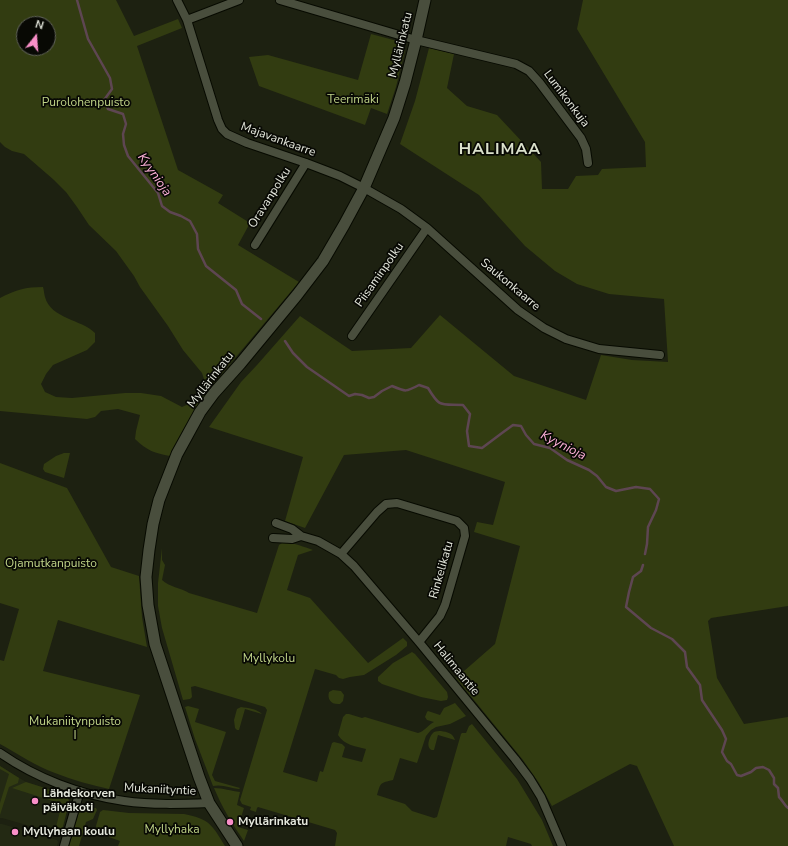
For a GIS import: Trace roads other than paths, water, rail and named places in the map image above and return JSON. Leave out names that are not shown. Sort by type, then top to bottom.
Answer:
[{"type":"street","name":"Majavankaarre","points":[[177,0],[187,20],[222,129],[227,134],[247,143],[340,176],[364,188]]},
{"type":"street","points":[[187,20],[239,0]]},
{"type":"street","name":"Lumikonkuja","points":[[280,0],[416,40],[516,64],[529,71],[539,82],[581,138],[586,149],[588,163]]},
{"type":"street","name":"Myllärinkatu","points":[[237,846],[209,803],[155,644],[148,605],[146,577],[153,524],[159,500],[177,454],[200,412],[214,392],[240,364],[297,295],[322,261],[364,188],[394,118],[406,83],[425,0]]},
{"type":"street","name":"Oravanpolku","points":[[255,245],[306,163]]},
{"type":"street","name":"Saukonkaarre","points":[[364,188],[401,208],[427,228],[518,310],[544,328],[566,339],[599,349],[660,355]]},
{"type":"street","name":"Piisaminpolku","points":[[352,336],[427,228]]},
{"type":"street","name":"Rinkelikatu","points":[[341,554],[377,512],[386,504],[396,503],[457,521],[464,528],[465,536],[445,605],[440,616],[419,642]]},
{"type":"street","name":"Halimaantie","points":[[276,523],[301,536],[318,541],[341,554],[354,566],[419,642],[530,779],[544,802],[562,846]]},
{"type":"street","name":"Halimaantie","points":[[273,538],[292,539],[301,536]]},
{"type":"street","name":"Mukaniityntie","points":[[0,752],[13,762],[54,782],[104,797],[142,803],[209,803]]},
{"type":"street","points":[[64,846],[80,791]]},
{"type":"waterway","name":"Kyynioja","points":[[77,0],[88,39],[110,78],[112,89],[104,100],[108,109],[123,114],[126,124],[123,134],[124,145],[128,156],[158,193],[162,206],[170,212],[190,221],[197,234],[198,249],[206,266],[236,290],[242,304],[261,319]]},
{"type":"waterway","name":"Kyynioja","points":[[285,341],[293,353],[307,367],[349,396],[355,394],[369,398],[374,397],[392,386],[406,390],[419,385],[428,388],[435,399],[441,404],[463,405],[470,414],[467,431],[469,446],[482,448],[513,425],[521,426],[526,435],[534,444],[550,448],[567,460],[589,470],[597,476],[606,487],[616,491],[636,487],[650,489],[659,499],[656,510],[648,527],[645,554]]},
{"type":"waterway","name":"Kyynioja","points":[[643,565],[641,571],[633,577],[626,607],[651,628],[672,639],[685,652],[687,667],[700,685],[702,700],[722,730],[726,739],[722,752],[737,775],[741,776],[756,768],[763,767],[769,770],[774,778],[774,784],[778,788],[779,797],[788,808]]},
{"type":"place","name":"Lähdekorven päiväkoti","points":[[35,801]]},
{"type":"place","name":"Myllärinkatu","points":[[230,822]]},
{"type":"place","name":"Myllyhaan koulu","points":[[15,832]]},
{"type":"district","name":"HALIMAA","points":[[500,150]]},
{"type":"park label","name":"Teerimäki","points":[[353,100]]},
{"type":"park label","name":"Purolohenpuisto","points":[[86,103]]},
{"type":"park label","name":"Ojamutkanpuisto","points":[[51,564]]},
{"type":"park label","name":"Myllykolu","points":[[269,659]]},
{"type":"park label","name":"Mukaniitynpuisto I","points":[[75,729]]},
{"type":"park label","name":"Myllyhaka","points":[[172,830]]}]
